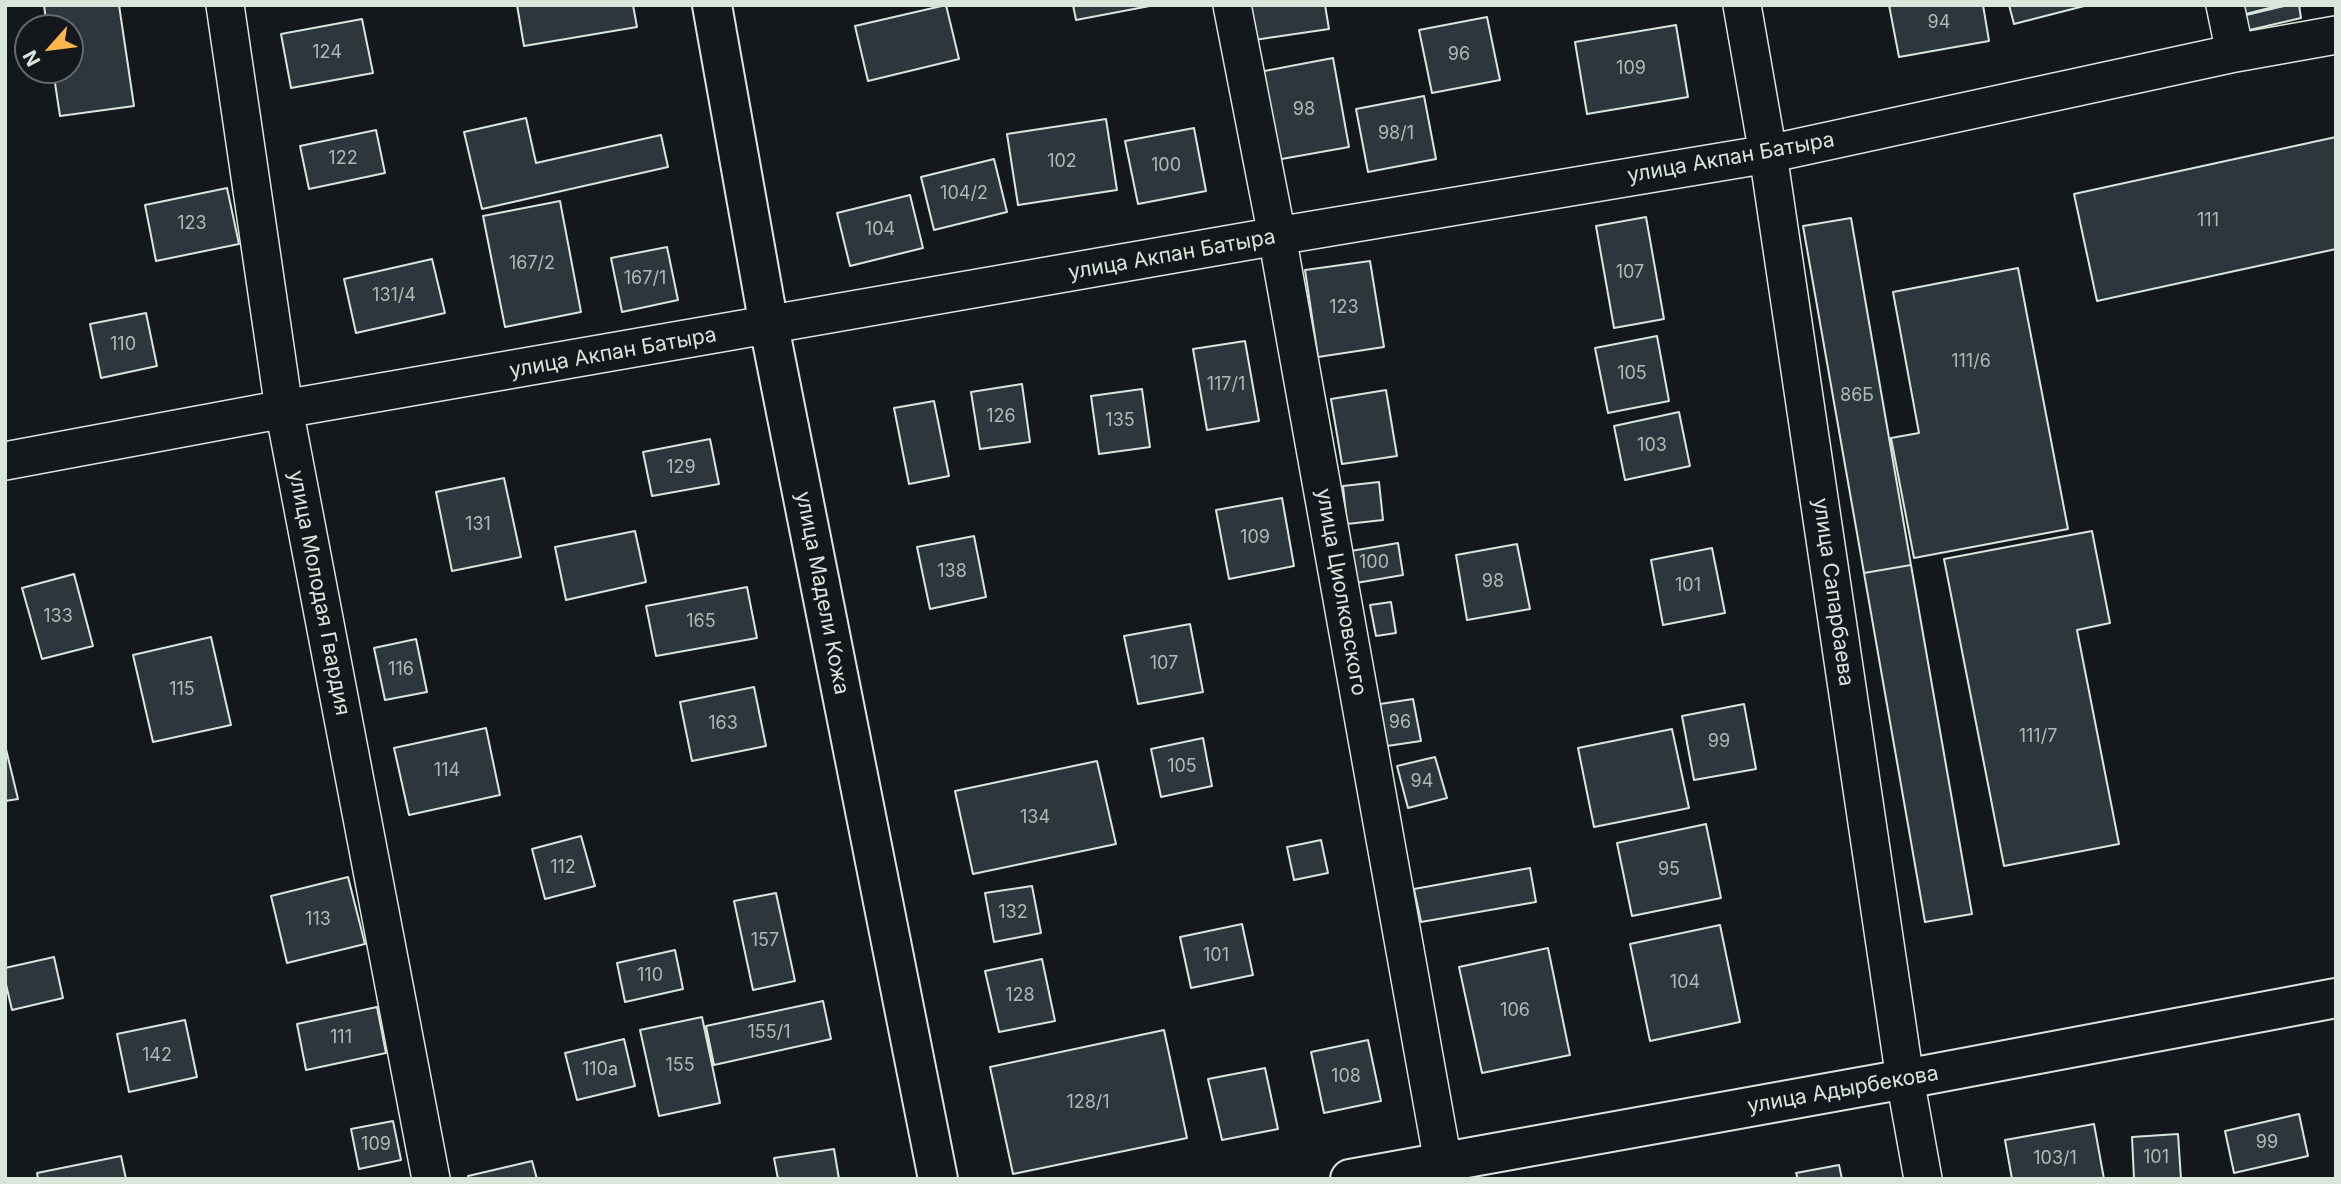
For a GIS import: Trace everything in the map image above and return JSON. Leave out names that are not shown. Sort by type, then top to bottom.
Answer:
[{"type":"main road","name":"улица Мадели Кожа","points":[[712,5],[769,326],[938,1179]]},
{"type":"main road","name":"улица Адырбекова","points":[[1350,1179],[1445,1170],[1905,1079],[2336,998]]},
{"type":"street","name":"улица Молодая Гвардия","points":[[225,5],[284,409],[431,1179]]},
{"type":"street","name":"улица Циолковского","points":[[1232,5],[1277,236],[1445,1170]]},
{"type":"street","name":"улица Сапарбаева","points":[[1742,5],[1768,154],[1905,1079],[1923,1179]]},
{"type":"street","points":[[2225,5],[2235,54]]},
{"type":"street","name":"улица Акпан Батыра","points":[[5,461],[284,409],[1277,236],[1768,154],[2235,54],[2336,35]]},
{"type":"building","points":[[44,5],[119,5],[134,106],[60,116],[55,84],[84,84],[84,14],[45,14]]},
{"type":"building","points":[[517,5],[633,5],[637,27],[524,46]]},
{"type":"building","points":[[946,5],[959,59],[868,81],[855,26]]},
{"type":"building","points":[[1073,5],[1155,5],[1076,20]]},
{"type":"building","points":[[1249,5],[1325,5],[1329,29],[1254,40]]},
{"type":"building","points":[[1889,5],[1983,5],[1989,41],[1899,57]]},
{"type":"building","points":[[2009,5],[2088,5],[2014,24]]},
{"type":"building","points":[[2236,5],[2281,5],[2238,16]]},
{"type":"building","points":[[2288,5],[2299,5],[2301,18],[2241,32],[2238,17]]},
{"type":"building","points":[[1487,17],[1500,80],[1432,93],[1419,30]]},
{"type":"building","points":[[362,19],[373,73],[291,88],[281,34]]},
{"type":"building","points":[[1676,25],[1688,97],[1587,114],[1575,42]]},
{"type":"building","points":[[1333,58],[1349,147],[1276,160],[1259,72]]},
{"type":"building","points":[[1424,96],[1436,159],[1368,172],[1356,109]]},
{"type":"building","points":[[526,118],[536,163],[661,135],[668,167],[482,209],[464,132]]},
{"type":"building","points":[[1106,119],[1117,190],[1018,205],[1007,134]]},
{"type":"building","points":[[1194,128],[1206,191],[1138,204],[1125,141]]},
{"type":"building","points":[[376,130],[385,173],[309,189],[300,146]]},
{"type":"building","points":[[2336,137],[2336,249],[2097,301],[2074,194]]},
{"type":"building","points":[[994,159],[1007,212],[934,230],[921,177]]},
{"type":"building","points":[[227,188],[239,244],[156,261],[145,205]]},
{"type":"building","points":[[910,195],[923,248],[850,266],[837,213]]},
{"type":"building","points":[[560,201],[581,312],[505,327],[483,216]]},
{"type":"building","points":[[1646,217],[1664,319],[1614,328],[1596,226]]},
{"type":"building","points":[[1851,218],[1911,565],[1864,573],[1803,226]]},
{"type":"building","points":[[667,247],[678,300],[622,312],[611,258]]},
{"type":"building","points":[[432,259],[445,313],[356,333],[344,279]]},
{"type":"building","points":[[1370,261],[1384,347],[1318,357],[1305,270]]},
{"type":"building","points":[[2018,268],[2068,529],[1914,558],[1891,438],[1919,433],[1893,292]]},
{"type":"building","points":[[146,313],[157,366],[101,378],[90,324]]},
{"type":"building","points":[[1657,336],[1669,401],[1608,413],[1595,348]]},
{"type":"building","points":[[1245,341],[1259,421],[1207,430],[1193,349]]},
{"type":"building","points":[[1022,384],[1030,442],[980,449],[971,392]]},
{"type":"building","points":[[1142,389],[1150,447],[1099,454],[1091,396]]},
{"type":"building","points":[[1386,390],[1397,456],[1342,464],[1331,399]]},
{"type":"building","points":[[934,401],[949,476],[909,484],[894,408]]},
{"type":"building","points":[[1679,412],[1690,466],[1625,480],[1614,426]]},
{"type":"building","points":[[710,439],[719,484],[652,496],[643,452]]},
{"type":"building","points":[[504,478],[521,557],[452,571],[436,492]]},
{"type":"building","points":[[1379,482],[1383,520],[1347,524],[1343,486]]},
{"type":"building","points":[[1282,498],[1294,566],[1229,579],[1216,510]]},
{"type":"building","points":[[635,531],[646,582],[566,600],[555,547]]},
{"type":"building","points":[[2092,531],[2110,623],[2077,630],[2119,844],[2004,866],[1944,559]]},
{"type":"building","points":[[974,536],[986,597],[930,609],[917,547]]},
{"type":"building","points":[[1398,543],[1403,575],[1350,584],[1345,552]]},
{"type":"building","points":[[1517,544],[1530,609],[1467,620],[1456,555]]},
{"type":"building","points":[[1712,548],[1725,613],[1663,625],[1651,560]]},
{"type":"building","points":[[1911,565],[1972,914],[1925,922],[1864,573]]},
{"type":"building","points":[[74,574],[93,646],[42,659],[22,588]]},
{"type":"building","points":[[747,587],[757,638],[656,656],[646,606]]},
{"type":"building","points":[[1391,602],[1396,633],[1376,636],[1370,605]]},
{"type":"building","points":[[1190,624],[1203,692],[1138,704],[1124,636]]},
{"type":"building","points":[[211,637],[231,725],[153,742],[133,655]]},
{"type":"building","points":[[416,639],[427,692],[385,700],[374,648]]},
{"type":"building","points":[[754,687],[766,746],[692,761],[680,702]]},
{"type":"building","points":[[1413,699],[1421,741],[1387,746],[1380,704]]},
{"type":"building","points":[[1744,704],[1756,769],[1694,780],[1682,716]]},
{"type":"building","points":[[486,728],[500,795],[409,815],[394,748]]},
{"type":"building","points":[[1672,729],[1689,808],[1594,827],[1578,748]]},
{"type":"building","points":[[1203,738],[1212,786],[1161,797],[1151,749]]},
{"type":"building","points":[[5,745],[18,799],[5,801]]},
{"type":"building","points":[[1435,757],[1447,798],[1408,808],[1397,766]]},
{"type":"building","points":[[1097,761],[1116,844],[973,874],[955,791]]},
{"type":"building","points":[[1706,824],[1721,898],[1632,916],[1617,843]]},
{"type":"building","points":[[581,836],[595,886],[545,899],[532,849]]},
{"type":"building","points":[[1321,840],[1328,873],[1294,880],[1287,847]]},
{"type":"building","points":[[1530,868],[1536,902],[1421,922],[1414,889]]},
{"type":"building","points":[[348,877],[365,944],[287,963],[271,896]]},
{"type":"building","points":[[1032,886],[1041,933],[994,942],[985,893]]},
{"type":"building","points":[[776,893],[795,981],[753,990],[734,901]]},
{"type":"building","points":[[1242,924],[1253,975],[1191,988],[1180,937]]},
{"type":"building","points":[[1720,925],[1740,1022],[1650,1041],[1630,944]]},
{"type":"building","points":[[1548,948],[1570,1055],[1482,1073],[1459,967]]},
{"type":"building","points":[[675,950],[683,989],[625,1002],[617,963]]},
{"type":"building","points":[[54,957],[63,998],[12,1010],[5,968]]},
{"type":"building","points":[[1042,959],[1055,1021],[999,1032],[985,971]]},
{"type":"building","points":[[823,1001],[831,1039],[714,1065],[706,1026]]},
{"type":"building","points":[[377,1007],[386,1053],[306,1070],[297,1024]]},
{"type":"building","points":[[702,1017],[720,1103],[659,1116],[640,1030]]},
{"type":"building","points":[[185,1020],[197,1077],[129,1092],[117,1034]]},
{"type":"building","points":[[1164,1030],[1187,1138],[1013,1174],[990,1067]]},
{"type":"building","points":[[624,1039],[635,1086],[577,1100],[565,1053]]},
{"type":"building","points":[[1368,1040],[1381,1101],[1324,1113],[1311,1052]]},
{"type":"building","points":[[1265,1068],[1278,1129],[1222,1140],[1208,1079]]},
{"type":"building","points":[[2299,1114],[2308,1156],[2234,1173],[2225,1131]]},
{"type":"building","points":[[393,1121],[401,1160],[359,1169],[351,1129]]},
{"type":"building","points":[[2094,1124],[2104,1179],[2012,1179],[2005,1140]]},
{"type":"building","points":[[2178,1134],[2181,1179],[2134,1179],[2132,1137]]},
{"type":"building","points":[[834,1149],[839,1179],[778,1179],[774,1158]]},
{"type":"building","points":[[121,1156],[126,1179],[38,1179],[37,1173]]},
{"type":"building","points":[[532,1161],[537,1179],[469,1179],[468,1176]]},
{"type":"building","points":[[1839,1165],[1842,1179],[1798,1179],[1796,1173]]}]
